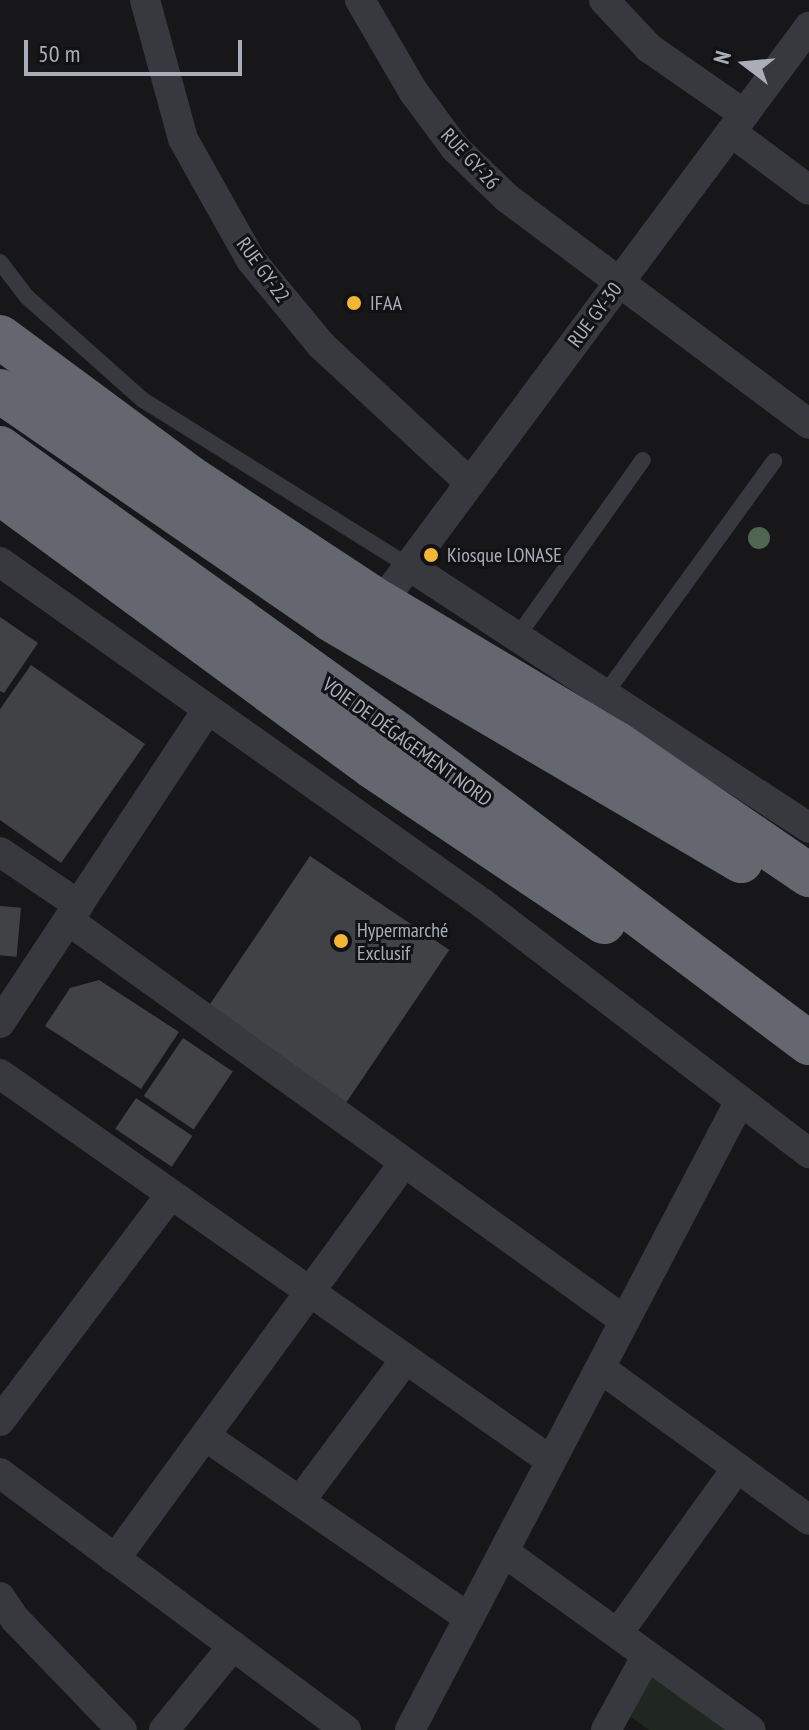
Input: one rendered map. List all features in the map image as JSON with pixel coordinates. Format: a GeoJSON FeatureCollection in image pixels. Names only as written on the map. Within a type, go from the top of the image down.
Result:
{"type":"FeatureCollection","features":[{"type":"Feature","properties":{"kind":"highway"},"geometry":{"type":"LineString","coordinates":[[0,337],[189,477],[381,603],[616,743],[809,875]]}},
{"type":"Feature","properties":{"kind":"highway"},"geometry":{"type":"LineString","coordinates":[[0,391],[330,619],[809,905]]}},
{"type":"Feature","properties":{"kind":"highway","name":"VOIE DE DÉGAGEMENT NORD"},"geometry":{"type":"LineString","coordinates":[[0,448],[308,670],[809,1043]]}},
{"type":"Feature","properties":{"kind":"highway"},"geometry":{"type":"LineString","coordinates":[[0,493],[373,767],[809,1061]]}},
{"type":"Feature","properties":{"kind":"street","name":"RUE GY-22"},"geometry":{"type":"LineString","coordinates":[[145,0],[183,139],[251,260],[321,345],[470,483]]}},
{"type":"Feature","properties":{"kind":"street","name":"RUE GY-26"},"geometry":{"type":"LineString","coordinates":[[360,0],[413,91],[455,148],[507,198],[809,424]]}},
{"type":"Feature","properties":{"kind":"street"},"geometry":{"type":"LineString","coordinates":[[604,0],[649,48],[738,123],[809,190]]}},
{"type":"Feature","properties":{"kind":"street","name":"RUE GY-30"},"geometry":{"type":"LineString","coordinates":[[381,603],[809,27]]}},
{"type":"Feature","properties":{"kind":"street"},"geometry":{"type":"LineString","coordinates":[[0,562],[482,903],[809,1153]]}},
{"type":"Feature","properties":{"kind":"street"},"geometry":{"type":"LineString","coordinates":[[409,566],[809,828]]}},
{"type":"Feature","properties":{"kind":"street"},"geometry":{"type":"LineString","coordinates":[[0,1023],[207,710]]}},
{"type":"Feature","properties":{"kind":"street"},"geometry":{"type":"LineString","coordinates":[[0,852],[73,913],[404,1162],[625,1321]]}},
{"type":"Feature","properties":{"kind":"street"},"geometry":{"type":"LineString","coordinates":[[0,1074],[551,1461]]}},
{"type":"Feature","properties":{"kind":"street"},"geometry":{"type":"LineString","coordinates":[[410,1730],[740,1101]]}},
{"type":"Feature","properties":{"kind":"street"},"geometry":{"type":"LineString","coordinates":[[115,1559],[208,1438],[308,1293],[404,1162]]}},
{"type":"Feature","properties":{"kind":"street"},"geometry":{"type":"LineString","coordinates":[[0,1421],[171,1194]]}},
{"type":"Feature","properties":{"kind":"street"},"geometry":{"type":"LineString","coordinates":[[300,1501],[405,1360]]}},
{"type":"Feature","properties":{"kind":"street"},"geometry":{"type":"LineString","coordinates":[[600,1368],[809,1520]]}},
{"type":"Feature","properties":{"kind":"street"},"geometry":{"type":"LineString","coordinates":[[208,1438],[469,1618]]}},
{"type":"Feature","properties":{"kind":"street"},"geometry":{"type":"LineString","coordinates":[[618,1633],[737,1468]]}},
{"type":"Feature","properties":{"kind":"street"},"geometry":{"type":"LineString","coordinates":[[0,1473],[346,1730]]}},
{"type":"Feature","properties":{"kind":"street"},"geometry":{"type":"LineString","coordinates":[[504,1552],[748,1729]]}},
{"type":"Feature","properties":{"kind":"street"},"geometry":{"type":"LineString","coordinates":[[0,1597],[15,1619],[122,1730]]}},
{"type":"Feature","properties":{"kind":"street"},"geometry":{"type":"LineString","coordinates":[[164,1730],[233,1646]]}},
{"type":"Feature","properties":{"kind":"street"},"geometry":{"type":"LineString","coordinates":[[606,1730],[647,1655]]}},
{"type":"Feature","properties":{"kind":"lane"},"geometry":{"type":"LineString","coordinates":[[0,262],[27,297],[143,400],[409,566]]}},
{"type":"Feature","properties":{"kind":"lane"},"geometry":{"type":"LineString","coordinates":[[517,637],[643,460]]}},
{"type":"Feature","properties":{"kind":"lane"},"geometry":{"type":"LineString","coordinates":[[605,694],[774,461]]}},
{"type":"Feature","properties":{"kind":"shaded area"},"geometry":{"type":"Polygon","coordinates":[[[653,1674],[726,1730],[649,1730],[628,1715],[653,1674]]]}},
{"type":"Feature","properties":{"kind":"building"},"geometry":{"type":"Polygon","coordinates":[[[0,617],[38,643],[4,693],[0,691],[0,617]]]}},
{"type":"Feature","properties":{"kind":"building"},"geometry":{"type":"Polygon","coordinates":[[[31,665],[145,744],[61,863],[0,820],[0,709],[31,665]]]}},
{"type":"Feature","properties":{"kind":"building"},"geometry":{"type":"Polygon","coordinates":[[[310,856],[449,950],[346,1103],[207,1009],[310,856]]]}},
{"type":"Feature","properties":{"kind":"building"},"geometry":{"type":"Polygon","coordinates":[[[0,906],[21,908],[17,957],[0,955],[0,906]]]}},
{"type":"Feature","properties":{"kind":"building"},"geometry":{"type":"Polygon","coordinates":[[[99,980],[179,1032],[141,1089],[45,1026],[70,988],[99,980]]]}},
{"type":"Feature","properties":{"kind":"building"},"geometry":{"type":"Polygon","coordinates":[[[183,1038],[233,1072],[194,1130],[144,1096],[183,1038]]]}},
{"type":"Feature","properties":{"kind":"building"},"geometry":{"type":"Polygon","coordinates":[[[136,1098],[192,1136],[172,1167],[115,1129],[136,1098]]]}},
{"type":"Feature","properties":{"kind":"place","name":"IFAA"},"geometry":{"type":"Point","coordinates":[354,303]}},
{"type":"Feature","properties":{"kind":"place","name":"Kiosque LONASE"},"geometry":{"type":"Point","coordinates":[431,555]}},
{"type":"Feature","properties":{"kind":"place","name":"Hypermarché Exclusif"},"geometry":{"type":"Point","coordinates":[341,941]}}]}
